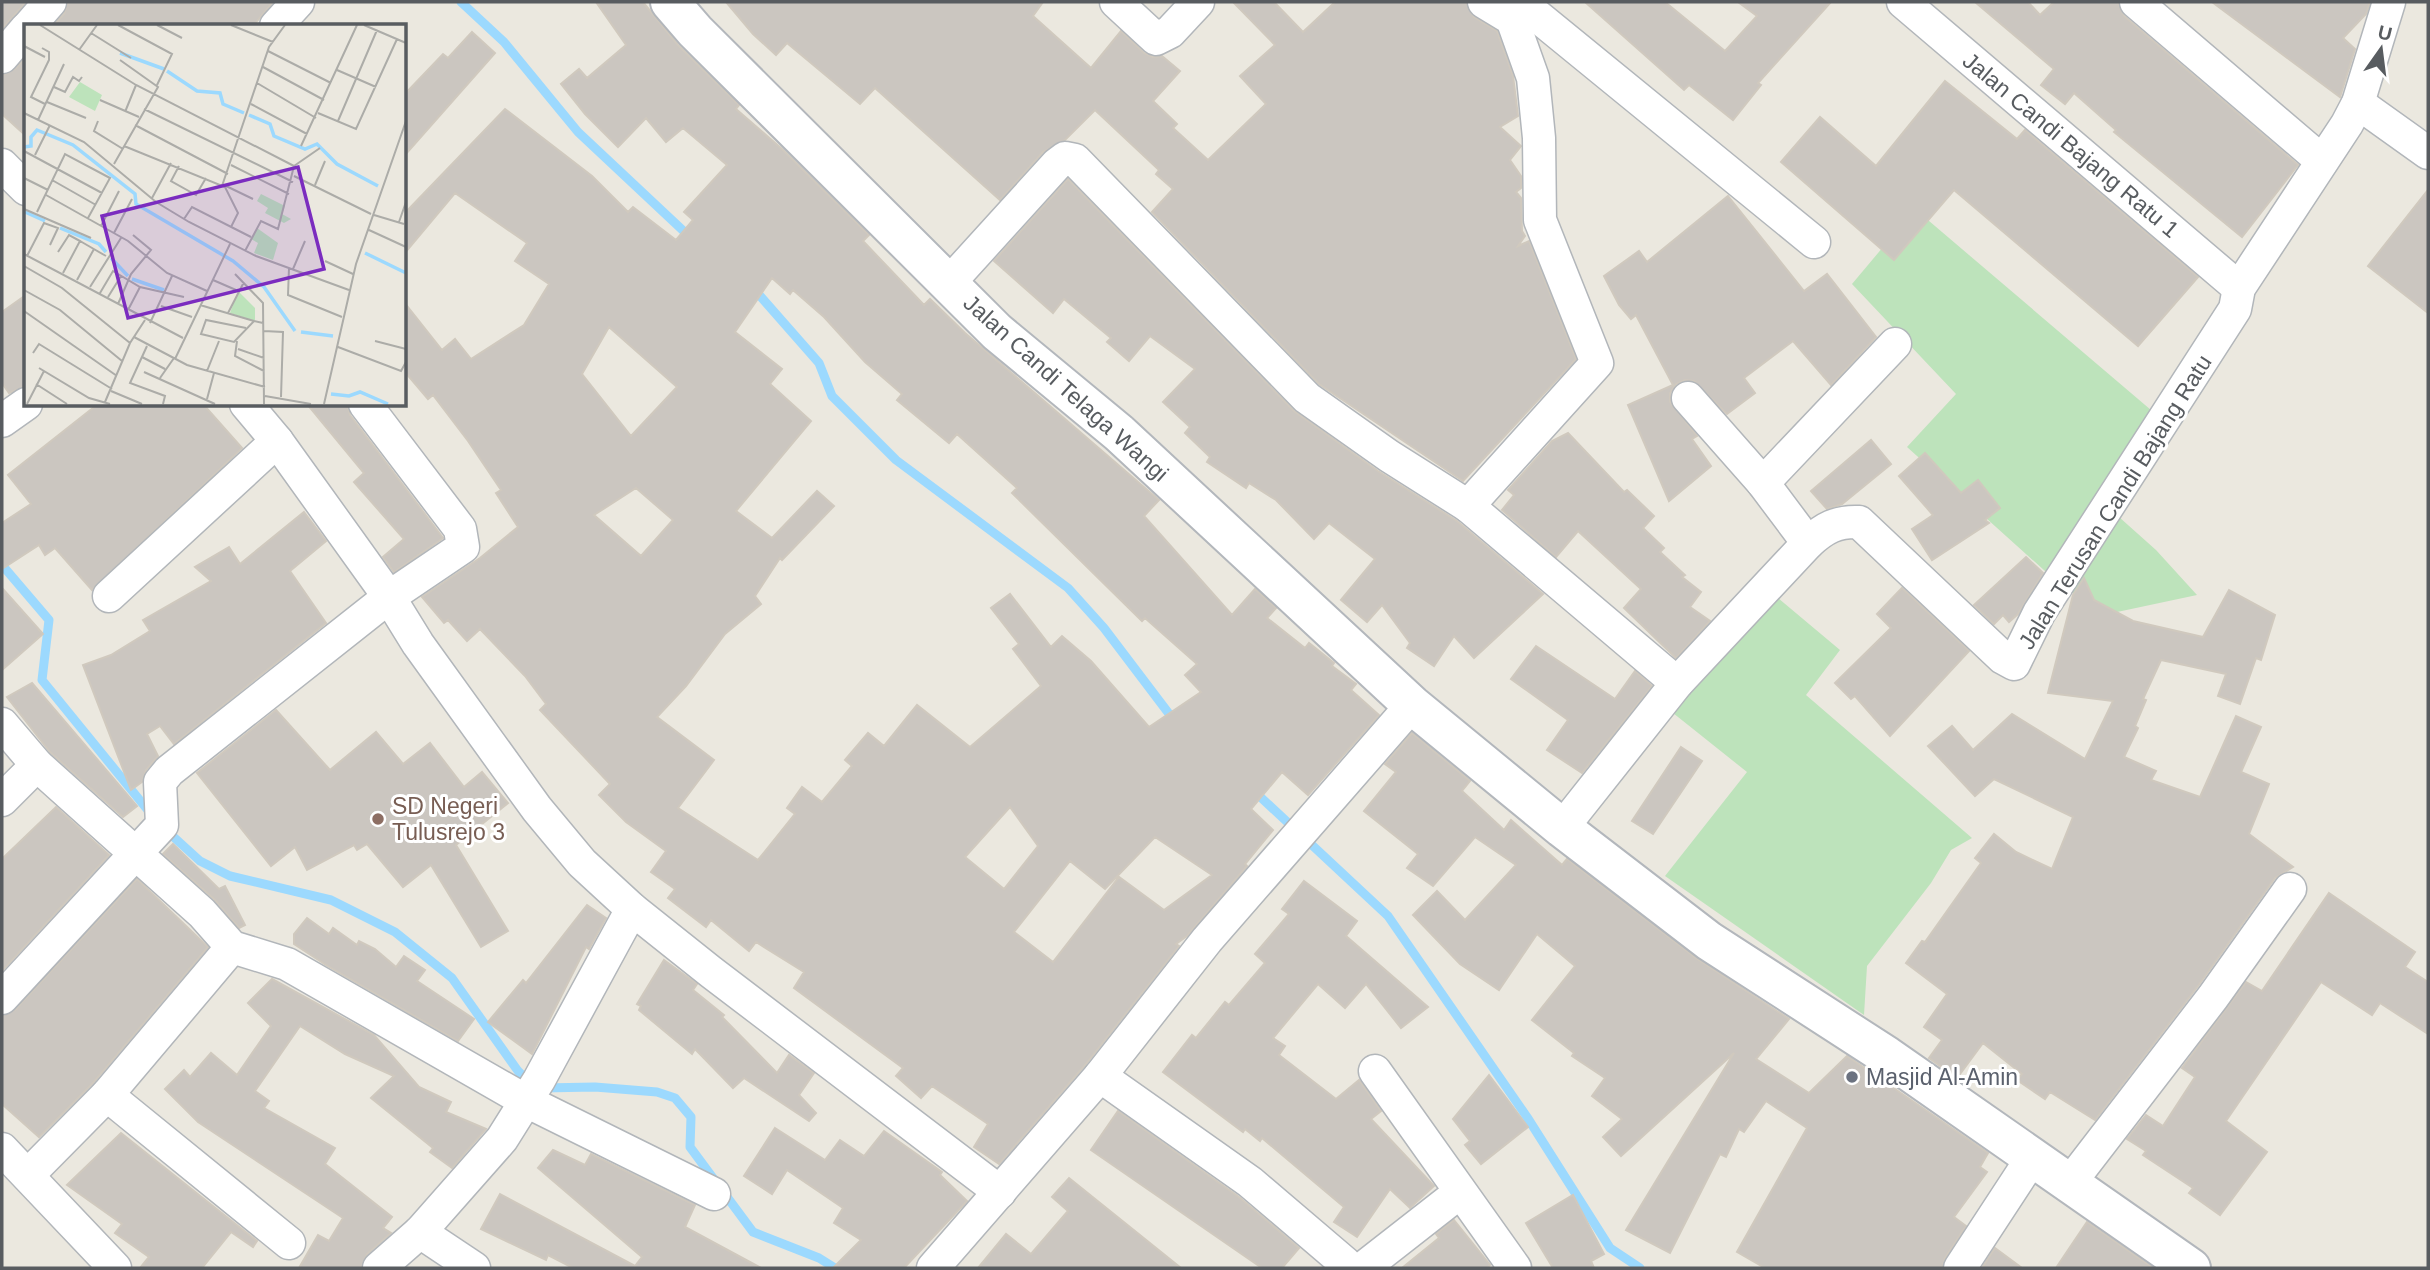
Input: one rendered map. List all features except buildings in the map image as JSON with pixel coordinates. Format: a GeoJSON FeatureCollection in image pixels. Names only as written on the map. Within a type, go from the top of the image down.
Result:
{"type":"FeatureCollection","features":[{"type":"Feature","properties":{"kind":"street"},"geometry":{"type":"LineString","coordinates":[[31,24],[50,2]]}},
{"type":"Feature","properties":{"kind":"street"},"geometry":{"type":"LineString","coordinates":[[278,24],[298,2]]}},
{"type":"Feature","properties":{"kind":"street","name":"Jalan Candi Telaga Wangi"},"geometry":{"type":"LineString","coordinates":[[670,2],[695,32],[997,332],[1119,433],[1412,705],[1562,828],[1709,941],[1887,1056],[2191,1268]]}},
{"type":"Feature","properties":{"kind":"street"},"geometry":{"type":"LineString","coordinates":[[1116,2],[1156,38],[1170,32],[1198,2]]}},
{"type":"Feature","properties":{"kind":"street"},"geometry":{"type":"LineString","coordinates":[[1520,2],[1814,242]]}},
{"type":"Feature","properties":{"kind":"street","name":"Jalan Candi Bajang Ratu 1"},"geometry":{"type":"LineString","coordinates":[[1903,2],[2239,288]]}},
{"type":"Feature","properties":{"kind":"street"},"geometry":{"type":"LineString","coordinates":[[2136,2],[2322,161]]}},
{"type":"Feature","properties":{"kind":"street"},"geometry":{"type":"LineString","coordinates":[[2239,288],[2358,103],[2389,2]]}},
{"type":"Feature","properties":{"kind":"street"},"geometry":{"type":"LineString","coordinates":[[1468,506],[1597,363],[1540,220],[1539,138],[1533,78],[1512,19],[1488,3]]}},
{"type":"Feature","properties":{"kind":"street"},"geometry":{"type":"LineString","coordinates":[[2,57],[24,32]]}},
{"type":"Feature","properties":{"kind":"street"},"geometry":{"type":"LineString","coordinates":[[2358,103],[2428,153]]}},
{"type":"Feature","properties":{"kind":"street"},"geometry":{"type":"LineString","coordinates":[[949,283],[1057,164],[1065,158],[1075,160],[1307,398],[1389,456],[1468,506],[1677,682]]}},
{"type":"Feature","properties":{"kind":"street"},"geometry":{"type":"LineString","coordinates":[[2,165],[24,187]]}},
{"type":"Feature","properties":{"kind":"street","name":"Jalan Terusan Candi Bajang Ratu"},"geometry":{"type":"LineString","coordinates":[[1562,828],[1677,682],[1808,543],[1822,530],[1838,523],[1859,522],[2003,658],[2014,664],[2039,613],[2235,309],[2239,288]]}},
{"type":"Feature","properties":{"kind":"street"},"geometry":{"type":"LineString","coordinates":[[1763,483],[1895,344]]}},
{"type":"Feature","properties":{"kind":"street"},"geometry":{"type":"LineString","coordinates":[[1688,398],[1763,483],[1808,543]]}},
{"type":"Feature","properties":{"kind":"street"},"geometry":{"type":"LineString","coordinates":[[2,421],[24,405]]}},
{"type":"Feature","properties":{"kind":"street"},"geometry":{"type":"LineString","coordinates":[[248,406],[278,441],[390,597],[418,643],[537,809],[582,863],[632,909],[1000,1192]]}},
{"type":"Feature","properties":{"kind":"street"},"geometry":{"type":"LineString","coordinates":[[2,998],[162,825],[159,782],[169,771],[390,597],[463,548],[460,529],[367,406]]}},
{"type":"Feature","properties":{"kind":"street"},"geometry":{"type":"LineString","coordinates":[[109,596],[278,441]]}},
{"type":"Feature","properties":{"kind":"street"},"geometry":{"type":"LineString","coordinates":[[933,1268],[1100,1076],[1207,940],[1412,705]]}},
{"type":"Feature","properties":{"kind":"street"},"geometry":{"type":"LineString","coordinates":[[2,724],[37,765],[202,913],[232,947],[286,964],[533,1090],[713,1194]]}},
{"type":"Feature","properties":{"kind":"street"},"geometry":{"type":"LineString","coordinates":[[2,800],[37,765]]}},
{"type":"Feature","properties":{"kind":"street"},"geometry":{"type":"LineString","coordinates":[[2069,1185],[2213,998],[2290,889]]}},
{"type":"Feature","properties":{"kind":"street"},"geometry":{"type":"LineString","coordinates":[[379,1268],[420,1232],[502,1139],[533,1090],[632,909]]}},
{"type":"Feature","properties":{"kind":"street"},"geometry":{"type":"LineString","coordinates":[[28,1175],[107,1095],[232,947]]}},
{"type":"Feature","properties":{"kind":"street"},"geometry":{"type":"LineString","coordinates":[[1375,1071],[1515,1268]]}},
{"type":"Feature","properties":{"kind":"street"},"geometry":{"type":"LineString","coordinates":[[1100,1076],[1250,1182],[1352,1267],[1460,1193]]}},
{"type":"Feature","properties":{"kind":"street"},"geometry":{"type":"LineString","coordinates":[[107,1095],[289,1243]]}},
{"type":"Feature","properties":{"kind":"street"},"geometry":{"type":"LineString","coordinates":[[2,1149],[115,1268]]}},
{"type":"Feature","properties":{"kind":"street"},"geometry":{"type":"LineString","coordinates":[[1960,1268],[2032,1158]]}},
{"type":"Feature","properties":{"kind":"street"},"geometry":{"type":"LineString","coordinates":[[420,1232],[474,1268]]}},
{"type":"Feature","properties":{"kind":"green space"},"geometry":{"type":"Polygon","coordinates":[[[1915,209],[2158,416],[2100,500],[2156,550],[2197,595],[2103,615],[2055,580],[1907,447],[1956,394],[1852,284],[1915,209]]]}},
{"type":"Feature","properties":{"kind":"green space"},"geometry":{"type":"Polygon","coordinates":[[[1771,592],[1840,650],[1806,695],[1972,838],[1951,850],[1931,883],[1867,966],[1864,1015],[1665,876],[1747,772],[1668,709],[1771,592]]]}},
{"type":"Feature","properties":{"kind":"waterway"},"geometry":{"type":"LineString","coordinates":[[461,2],[504,42],[578,132],[691,238]]}},
{"type":"Feature","properties":{"kind":"waterway"},"geometry":{"type":"LineString","coordinates":[[754,289],[819,363],[832,396],[896,460],[1068,588],[1104,628],[1176,723]]}},
{"type":"Feature","properties":{"kind":"waterway"},"geometry":{"type":"LineString","coordinates":[[2,565],[49,620],[42,680],[151,814]]}},
{"type":"Feature","properties":{"kind":"waterway"},"geometry":{"type":"LineString","coordinates":[[1254,791],[1388,916],[1527,1117],[1610,1248],[1640,1268]]}},
{"type":"Feature","properties":{"kind":"waterway"},"geometry":{"type":"LineString","coordinates":[[167,831],[200,861],[230,876],[331,900],[395,932],[452,978],[518,1071],[529,1082]]}},
{"type":"Feature","properties":{"kind":"waterway"},"geometry":{"type":"LineString","coordinates":[[542,1088],[595,1087],[657,1092],[675,1098],[691,1117],[690,1147],[753,1232],[819,1258],[835,1268]]}},
{"type":"Feature","properties":{"kind":"place","name":"SD Negeri Tulusrejo 3"},"geometry":{"type":"Point","coordinates":[378,819]}},
{"type":"Feature","properties":{"kind":"place","name":"Masjid Al-Amin"},"geometry":{"type":"Point","coordinates":[1852,1077]}}]}
